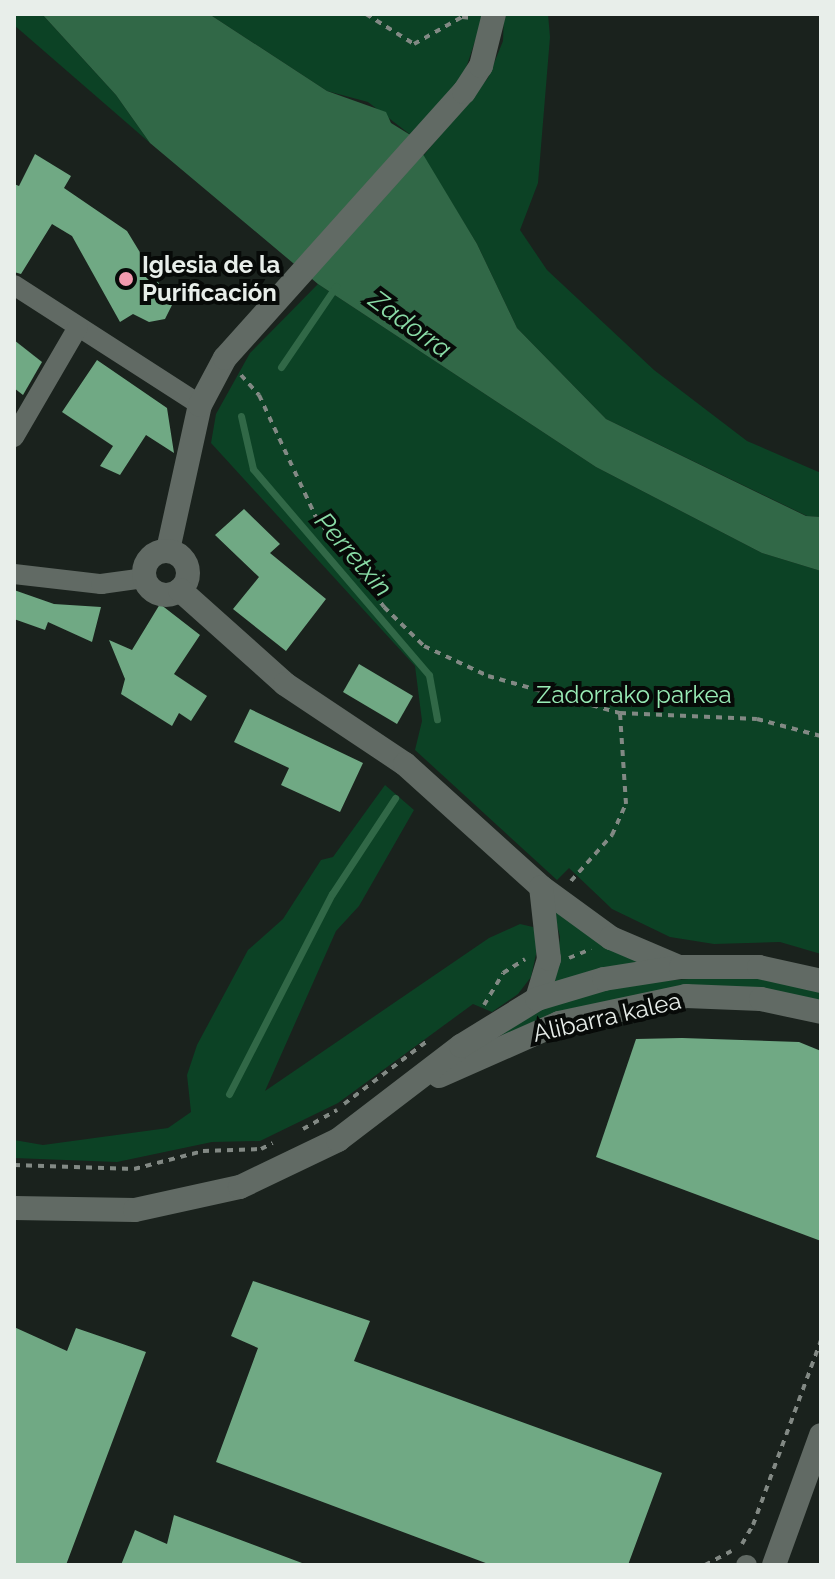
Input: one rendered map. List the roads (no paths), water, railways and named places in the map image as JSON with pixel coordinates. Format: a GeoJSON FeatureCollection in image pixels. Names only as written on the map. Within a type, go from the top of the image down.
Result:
{"type":"FeatureCollection","features":[{"type":"Feature","properties":{"kind":"street"},"geometry":{"type":"LineString","coordinates":[[168,550],[200,405],[225,358],[430,132],[481,66],[494,18]]}},
{"type":"Feature","properties":{"kind":"street"},"geometry":{"type":"LineString","coordinates":[[14,285],[200,405]]}},
{"type":"Feature","properties":{"kind":"street"},"geometry":{"type":"LineString","coordinates":[[14,437],[78,327]]}},
{"type":"Feature","properties":{"kind":"street"},"geometry":{"type":"LineString","coordinates":[[168,550],[149,558],[144,578],[152,590],[166,595],[180,590]]}},
{"type":"Feature","properties":{"kind":"street"},"geometry":{"type":"LineString","coordinates":[[168,550],[187,566],[180,590]]}},
{"type":"Feature","properties":{"kind":"street"},"geometry":{"type":"LineString","coordinates":[[14,574],[101,584],[144,578]]}},
{"type":"Feature","properties":{"kind":"street"},"geometry":{"type":"LineString","coordinates":[[180,590],[285,684],[405,764],[549,893],[611,938],[681,967]]}},
{"type":"Feature","properties":{"kind":"street"},"geometry":{"type":"LineString","coordinates":[[537,999],[549,959],[549,893]]}},
{"type":"Feature","properties":{"kind":"street","name":"Alibarra kalea"},"geometry":{"type":"LineString","coordinates":[[14,1208],[135,1210],[240,1187],[338,1140],[405,1093],[461,1046],[537,999],[604,979],[681,967],[759,967],[821,981]]}},
{"type":"Feature","properties":{"kind":"street","name":"Alibarra kalea"},"geometry":{"type":"LineString","coordinates":[[405,1093],[559,1023],[686,996],[761,999],[821,1012]]}},
{"type":"Feature","properties":{"kind":"street"},"geometry":{"type":"LineString","coordinates":[[774,1565],[821,1435]]}},
{"type":"Feature","properties":{"kind":"water","name":"Zadorra"},"geometry":{"type":"Polygon","coordinates":[[[42,14],[209,14],[327,91],[386,112],[391,123],[412,136],[477,244],[517,328],[606,419],[806,516],[821,517],[821,571],[762,553],[596,467],[318,284],[150,143],[116,95],[42,14]]]}},
{"type":"Feature","properties":{"kind":"waterway","name":"Perretxin"},"geometry":{"type":"LineString","coordinates":[[281,367],[336,286]]}},
{"type":"Feature","properties":{"kind":"waterway","name":"Perretxin"},"geometry":{"type":"LineString","coordinates":[[241,416],[253,469],[429,675],[437,719]]}},
{"type":"Feature","properties":{"kind":"waterway","name":"Perretxin"},"geometry":{"type":"LineString","coordinates":[[229,1094],[332,894],[395,798]]}},
{"type":"Feature","properties":{"kind":"place","name":"Iglesia de la Purificación"},"geometry":{"type":"Point","coordinates":[126,279]}},
{"type":"Feature","properties":{"kind":"park label","name":"Zadorrako parkea"},"geometry":{"type":"Point","coordinates":[634,695]}}]}
